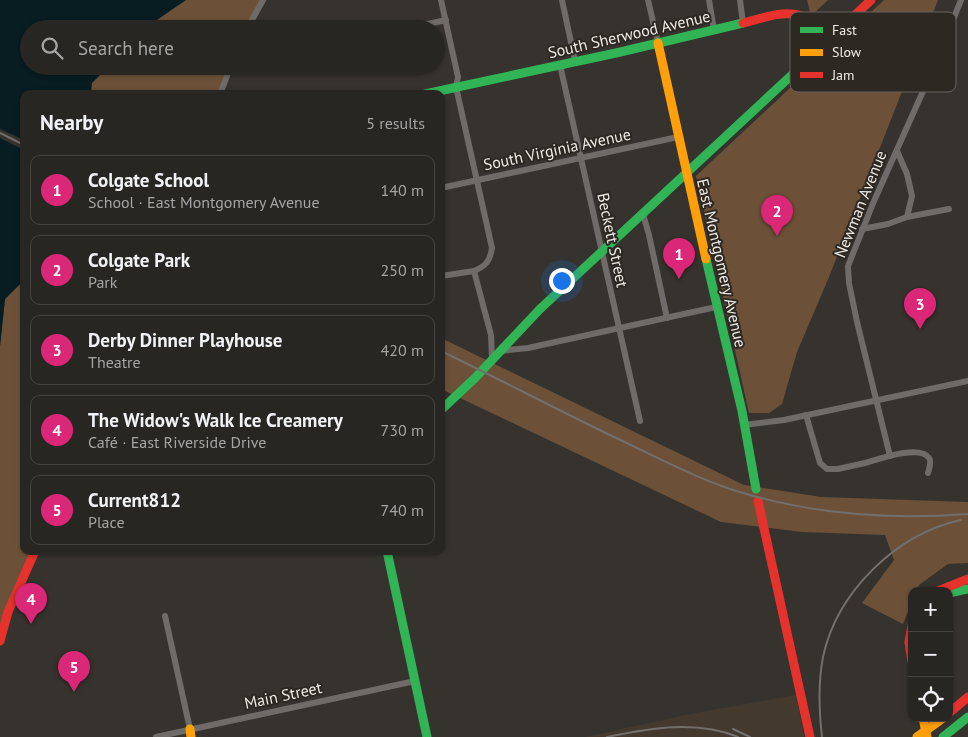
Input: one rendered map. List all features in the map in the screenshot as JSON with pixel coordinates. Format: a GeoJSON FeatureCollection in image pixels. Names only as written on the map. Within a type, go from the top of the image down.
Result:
{"type":"FeatureCollection","features":[{"type":"Feature","properties":{"kind":"main road"},"geometry":{"type":"LineString","coordinates":[[858,12],[871,0]]}},
{"type":"Feature","properties":{"kind":"main road","name":"South Sherwood Avenue"},"geometry":{"type":"LineString","coordinates":[[443,90],[658,43],[743,22],[781,14],[790,14]]}},
{"type":"Feature","properties":{"kind":"main road","name":"East Montgomery Avenue"},"geometry":{"type":"LineString","coordinates":[[658,43],[744,425],[756,489]]}},
{"type":"Feature","properties":{"kind":"main road"},"geometry":{"type":"LineString","coordinates":[[445,406],[476,378],[499,351],[540,310],[790,76]]}},
{"type":"Feature","properties":{"kind":"main road"},"geometry":{"type":"LineString","coordinates":[[682,153],[690,159],[706,155]]}},
{"type":"Feature","properties":{"kind":"main road"},"geometry":{"type":"LineString","coordinates":[[758,500],[810,737]]}},
{"type":"Feature","properties":{"kind":"main road"},"geometry":{"type":"LineString","coordinates":[[0,642],[2,629],[11,604],[33,555]]}},
{"type":"Feature","properties":{"kind":"main road"},"geometry":{"type":"LineString","coordinates":[[388,555],[427,737]]}},
{"type":"Feature","properties":{"kind":"main road"},"geometry":{"type":"LineString","coordinates":[[948,587],[968,579]]}},
{"type":"Feature","properties":{"kind":"main road"},"geometry":{"type":"LineString","coordinates":[[953,592],[968,589]]}},
{"type":"Feature","properties":{"kind":"main road"},"geometry":{"type":"LineString","coordinates":[[953,710],[968,697]]}},
{"type":"Feature","properties":{"kind":"main road"},"geometry":{"type":"LineString","coordinates":[[947,734],[968,717]]}},
{"type":"Feature","properties":{"kind":"main road"},"geometry":{"type":"LineString","coordinates":[[924,722],[927,737]]}},
{"type":"Feature","properties":{"kind":"main road"},"geometry":{"type":"LineString","coordinates":[[932,722],[935,737]]}},
{"type":"Feature","properties":{"kind":"main road"},"geometry":{"type":"LineString","coordinates":[[917,737],[938,722]]}},
{"type":"Feature","properties":{"kind":"street"},"geometry":{"type":"LineString","coordinates":[[252,20],[263,0]]}},
{"type":"Feature","properties":{"kind":"street"},"geometry":{"type":"LineString","coordinates":[[441,0],[458,77],[456,87],[492,248],[491,257],[485,266],[474,271],[445,275]]}},
{"type":"Feature","properties":{"kind":"street"},"geometry":{"type":"LineString","coordinates":[[562,0],[575,61]]}},
{"type":"Feature","properties":{"kind":"street"},"geometry":{"type":"LineString","coordinates":[[648,0],[658,43]]}},
{"type":"Feature","properties":{"kind":"street"},"geometry":{"type":"LineString","coordinates":[[709,0],[714,30]]}},
{"type":"Feature","properties":{"kind":"street"},"geometry":{"type":"LineString","coordinates":[[740,0],[743,22]]}},
{"type":"Feature","properties":{"kind":"street","name":"Newman Avenue"},"geometry":{"type":"LineString","coordinates":[[956,12],[961,0]]}},
{"type":"Feature","properties":{"kind":"street","name":"Beckett Street"},"geometry":{"type":"LineString","coordinates":[[560,65],[640,420]]}},
{"type":"Feature","properties":{"kind":"street"},"geometry":{"type":"LineString","coordinates":[[222,90],[227,75]]}},
{"type":"Feature","properties":{"kind":"street","name":"Newman Avenue"},"geometry":{"type":"LineString","coordinates":[[890,456],[848,275],[852,256],[862,229],[923,92]]}},
{"type":"Feature","properties":{"kind":"street","name":"South Virginia Avenue"},"geometry":{"type":"LineString","coordinates":[[445,187],[678,137]]}},
{"type":"Feature","properties":{"kind":"street"},"geometry":{"type":"LineString","coordinates":[[897,151],[907,174],[912,196],[907,217]]}},
{"type":"Feature","properties":{"kind":"street"},"geometry":{"type":"LineString","coordinates":[[862,229],[888,224],[907,217],[949,209]]}},
{"type":"Feature","properties":{"kind":"street"},"geometry":{"type":"LineString","coordinates":[[643,214],[667,318]]}},
{"type":"Feature","properties":{"kind":"street"},"geometry":{"type":"LineString","coordinates":[[474,271],[491,335],[492,359]]}},
{"type":"Feature","properties":{"kind":"street"},"geometry":{"type":"LineString","coordinates":[[499,351],[528,348],[716,307]]}},
{"type":"Feature","properties":{"kind":"street"},"geometry":{"type":"LineString","coordinates":[[744,425],[806,415],[968,380]]}},
{"type":"Feature","properties":{"kind":"street"},"geometry":{"type":"LineString","coordinates":[[806,415],[820,463],[827,469],[838,469],[890,456],[917,452],[927,456],[931,462],[928,473]]}},
{"type":"Feature","properties":{"kind":"street"},"geometry":{"type":"LineString","coordinates":[[165,616],[191,733]]}},
{"type":"Feature","properties":{"kind":"street","name":"Main Street"},"geometry":{"type":"LineString","coordinates":[[156,737],[191,733],[415,682]]}},
{"type":"Feature","properties":{"kind":"shaded area"},"geometry":{"type":"Polygon","coordinates":[[[26,0],[262,0],[252,20],[26,20],[26,0]]]}},
{"type":"Feature","properties":{"kind":"shaded area"},"geometry":{"type":"Polygon","coordinates":[[[807,0],[828,0],[815,12],[810,12],[807,0]]]}},
{"type":"Feature","properties":{"kind":"shaded area"},"geometry":{"type":"Polygon","coordinates":[[[884,0],[938,0],[933,12],[871,12],[884,0]]]}},
{"type":"Feature","properties":{"kind":"shaded area"},"geometry":{"type":"Polygon","coordinates":[[[24,75],[227,75],[222,90],[24,90],[24,75]]]}},
{"type":"Feature","properties":{"kind":"shaded area"},"geometry":{"type":"Polygon","coordinates":[[[790,88],[790,92],[902,92],[829,277],[797,352],[782,404],[769,413],[749,413],[696,176],[790,88]]]}},
{"type":"Feature","properties":{"kind":"shaded area"},"geometry":{"type":"Polygon","coordinates":[[[20,284],[20,555],[29,555],[0,625],[0,346],[5,299],[20,284]]]}},
{"type":"Feature","properties":{"kind":"shaded area"},"geometry":{"type":"Polygon","coordinates":[[[445,340],[744,485],[821,497],[968,502],[968,563],[948,564],[918,587],[908,587],[908,612],[903,624],[862,603],[894,560],[885,535],[802,532],[721,522],[445,391],[445,340]]]}},
{"type":"Feature","properties":{"kind":"shaded area"},"geometry":{"type":"Polygon","coordinates":[[[796,695],[804,737],[585,737],[700,712],[796,695]]]}},
{"type":"Feature","properties":{"kind":"water"},"geometry":{"type":"Polygon","coordinates":[[[0,0],[186,0],[157,20],[20,20],[20,75],[100,75],[92,83],[91,90],[20,90],[20,284],[5,299],[0,346],[0,0]]]}},
{"type":"Feature","properties":{"kind":"pier"},"geometry":{"type":"Polygon","coordinates":[[[0,129],[20,138],[20,148],[0,138],[0,129]]]}},
{"type":"Feature","properties":{"kind":"railway"},"geometry":{"type":"LineString","coordinates":[[0,133],[20,143]]}},
{"type":"Feature","properties":{"kind":"railway"},"geometry":{"type":"LineString","coordinates":[[445,353],[664,461],[732,490],[777,502],[858,514],[885,516],[968,514]]}},
{"type":"Feature","properties":{"kind":"railway"},"geometry":{"type":"LineString","coordinates":[[822,737],[819,697],[821,667],[830,633],[841,610],[873,569],[892,552],[914,538],[937,527],[961,520]]}},
{"type":"Feature","properties":{"kind":"railway"},"geometry":{"type":"LineString","coordinates":[[607,737],[673,727],[706,729],[738,737]]}},
{"type":"Feature","properties":{"kind":"railway"},"geometry":{"type":"LineString","coordinates":[[733,729],[750,737]]}},
{"type":"Feature","properties":{"kind":"traffic: fast"},"geometry":{"type":"LineString","coordinates":[[444,90],[616,53],[743,23]]}},
{"type":"Feature","properties":{"kind":"traffic: fast"},"geometry":{"type":"LineString","coordinates":[[445,406],[475,378],[540,309],[790,77]]}},
{"type":"Feature","properties":{"kind":"traffic: fast"},"geometry":{"type":"LineString","coordinates":[[706,259],[742,411],[756,489]]}},
{"type":"Feature","properties":{"kind":"traffic: fast"},"geometry":{"type":"LineString","coordinates":[[388,555],[427,737]]}},
{"type":"Feature","properties":{"kind":"traffic: fast"},"geometry":{"type":"LineString","coordinates":[[953,592],[968,589]]}},
{"type":"Feature","properties":{"kind":"traffic: fast"},"geometry":{"type":"LineString","coordinates":[[943,737],[968,717]]}},
{"type":"Feature","properties":{"kind":"traffic: slow"},"geometry":{"type":"LineString","coordinates":[[658,43],[706,259]]}},
{"type":"Feature","properties":{"kind":"traffic: slow"},"geometry":{"type":"LineString","coordinates":[[924,722],[927,737]]}},
{"type":"Feature","properties":{"kind":"traffic: slow"},"geometry":{"type":"LineString","coordinates":[[917,737],[938,722]]}},
{"type":"Feature","properties":{"kind":"traffic: slow"},"geometry":{"type":"LineString","coordinates":[[190,729],[191,737]]}},
{"type":"Feature","properties":{"kind":"traffic: jam"},"geometry":{"type":"LineString","coordinates":[[858,12],[871,0]]}},
{"type":"Feature","properties":{"kind":"traffic: jam"},"geometry":{"type":"LineString","coordinates":[[743,23],[769,16],[790,14]]}},
{"type":"Feature","properties":{"kind":"traffic: jam"},"geometry":{"type":"LineString","coordinates":[[758,501],[810,737]]}},
{"type":"Feature","properties":{"kind":"traffic: jam"},"geometry":{"type":"LineString","coordinates":[[0,641],[8,612],[33,555]]}},
{"type":"Feature","properties":{"kind":"traffic: jam"},"geometry":{"type":"LineString","coordinates":[[948,587],[968,579]]}},
{"type":"Feature","properties":{"kind":"traffic: jam"},"geometry":{"type":"LineString","coordinates":[[953,710],[968,697]]}},
{"type":"Feature","properties":{"kind":"place","name":"Colgate Park"},"geometry":{"type":"Point","coordinates":[777,236]}},
{"type":"Feature","properties":{"kind":"place","name":"Colgate School"},"geometry":{"type":"Point","coordinates":[679,279]}},
{"type":"Feature","properties":{"kind":"place","name":"Derby Dinner Playhouse"},"geometry":{"type":"Point","coordinates":[920,329]}},
{"type":"Feature","properties":{"kind":"place","name":"The Widow's Walk Ice Creamery"},"geometry":{"type":"Point","coordinates":[31,624]}},
{"type":"Feature","properties":{"kind":"place","name":"Current812"},"geometry":{"type":"Point","coordinates":[74,692]}}]}
